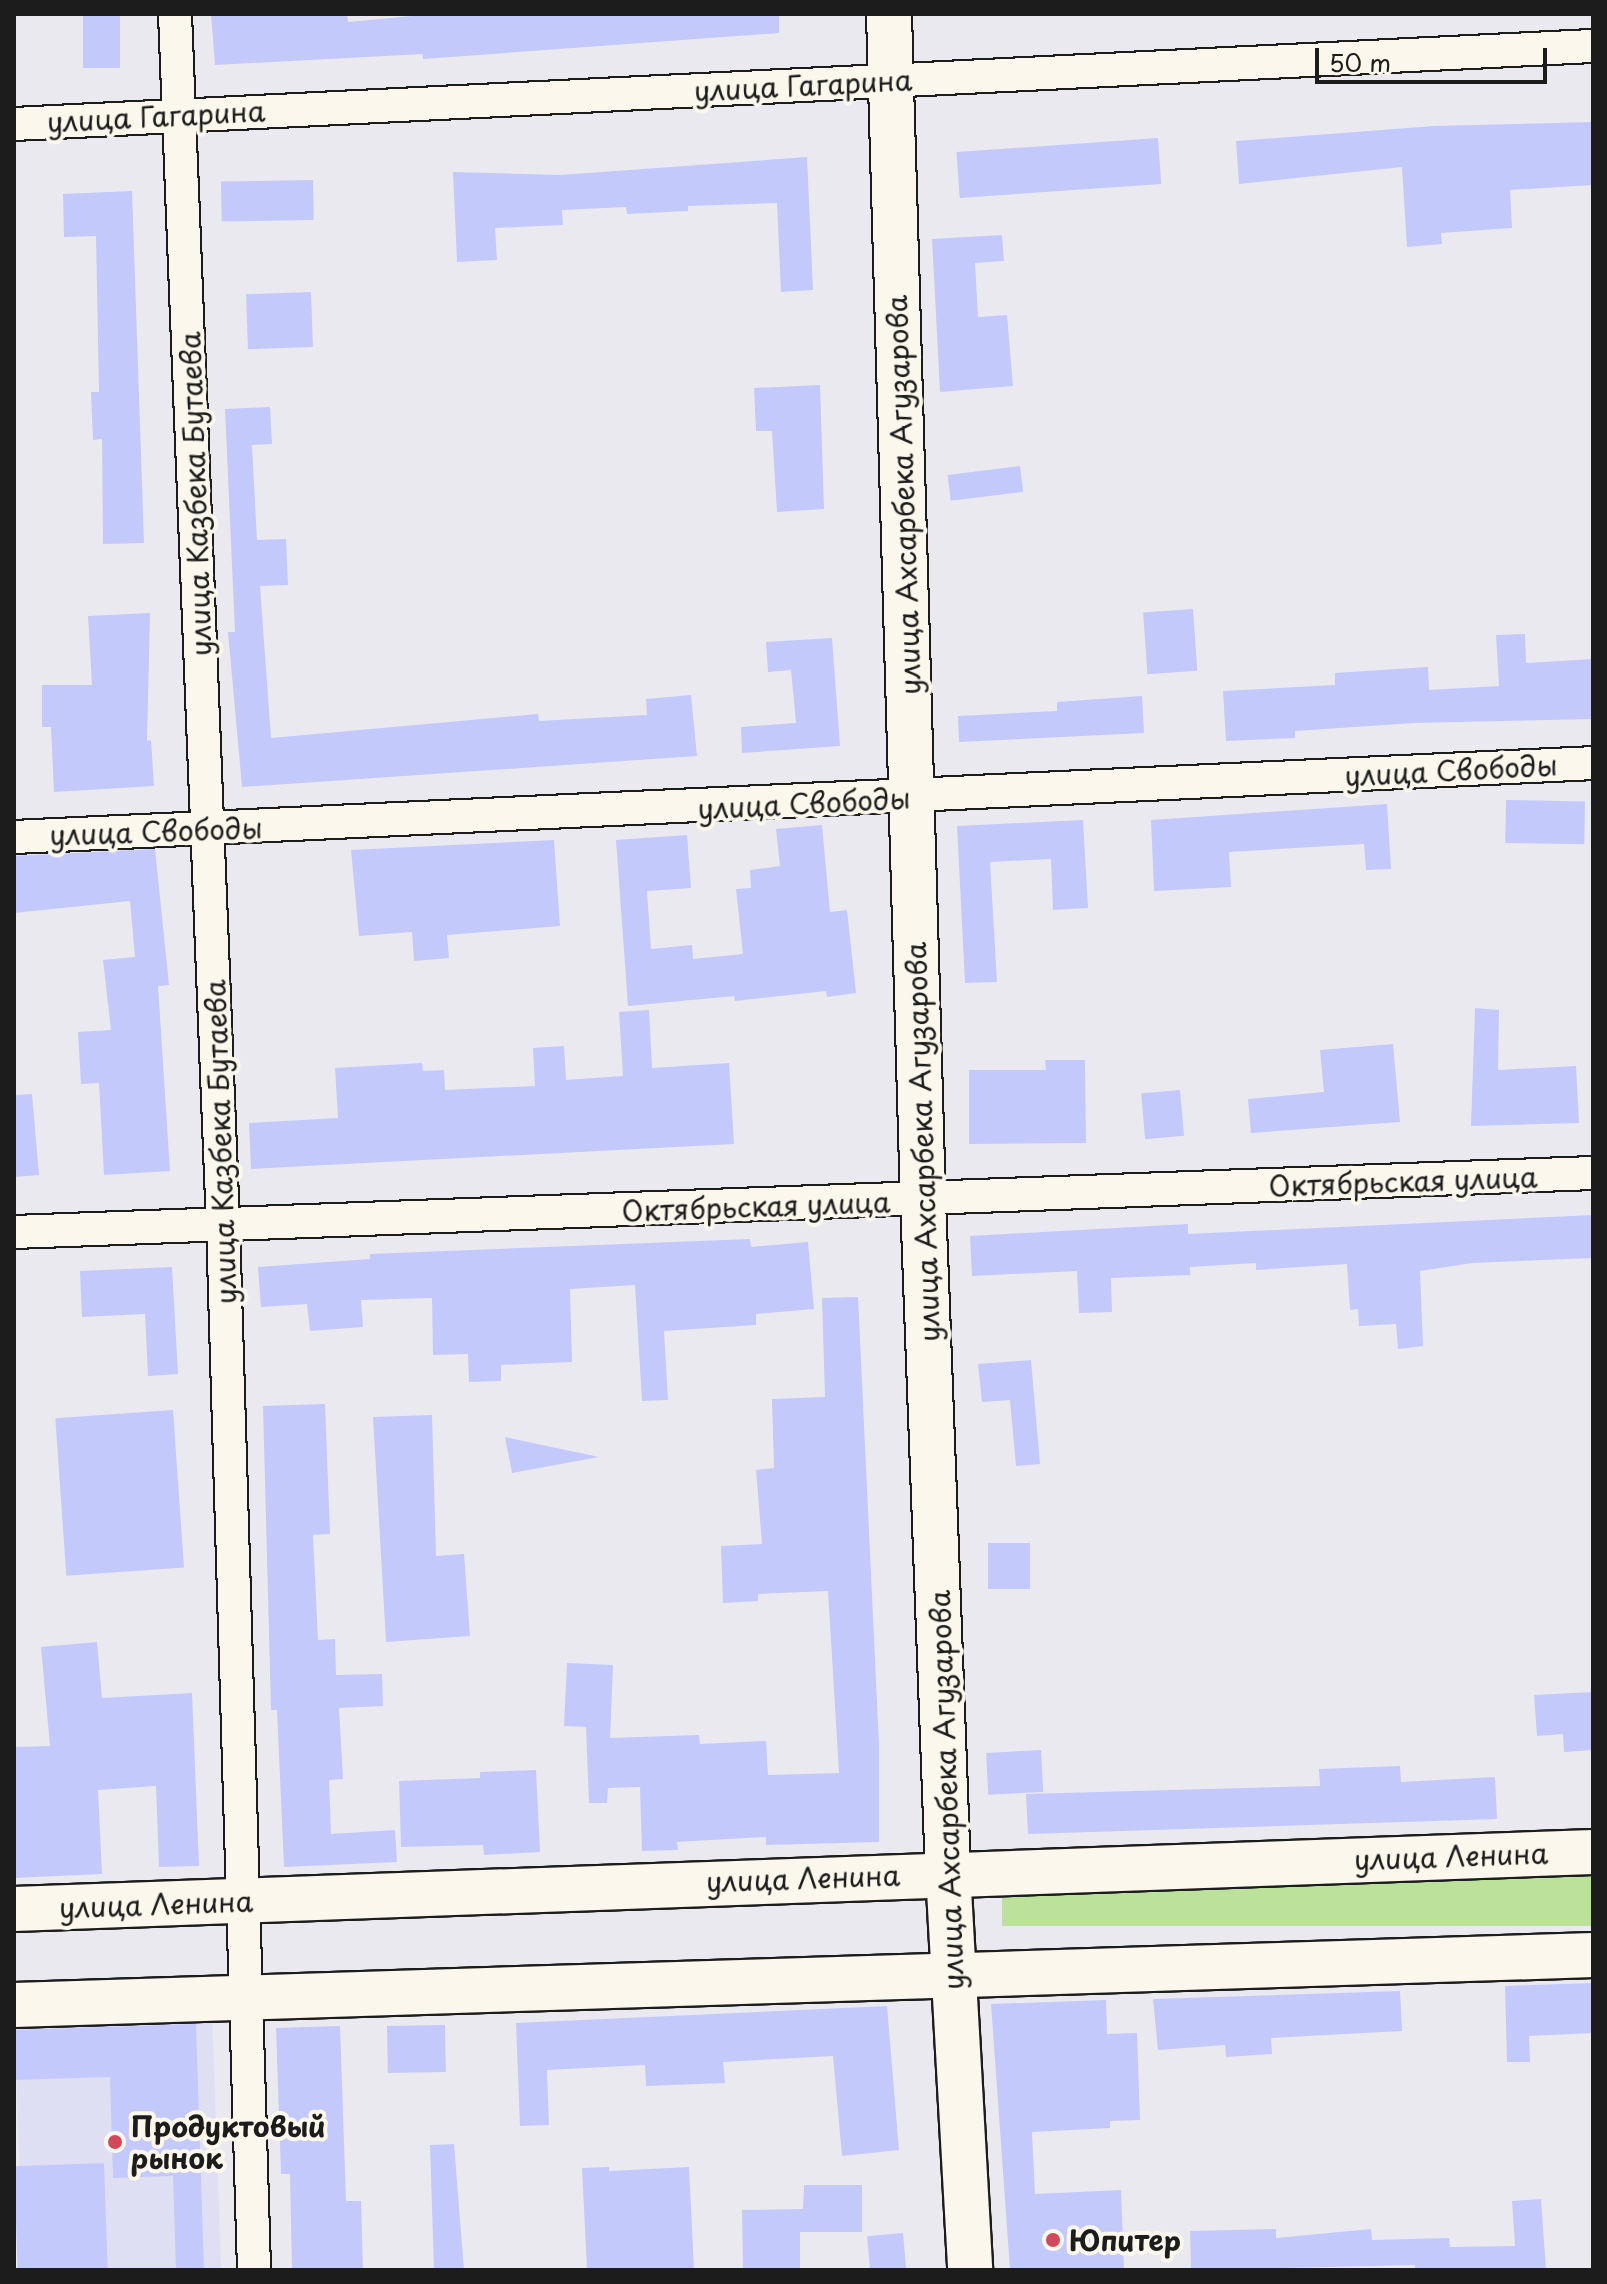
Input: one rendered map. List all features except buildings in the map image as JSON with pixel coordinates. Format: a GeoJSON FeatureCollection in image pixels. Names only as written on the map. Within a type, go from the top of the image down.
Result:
{"type":"FeatureCollection","features":[{"type":"Feature","properties":{"kind":"street","name":"улица Казбека Бутаева"},"geometry":{"type":"LineString","coordinates":[[175,14],[210,830],[254,2270]]}},
{"type":"Feature","properties":{"kind":"street","name":"улица Ахсарбека Агузарова"},"geometry":{"type":"LineString","coordinates":[[889,14],[923,1200],[948,1872],[970,2270]]}},
{"type":"Feature","properties":{"kind":"street","name":"улица Гагарина"},"geometry":{"type":"LineString","coordinates":[[14,124],[1593,46]]}},
{"type":"Feature","properties":{"kind":"street","name":"улица Свободы"},"geometry":{"type":"LineString","coordinates":[[14,837],[911,798],[1593,763]]}},
{"type":"Feature","properties":{"kind":"street","name":"Октябрьская улица"},"geometry":{"type":"LineString","coordinates":[[14,1232],[1593,1173]]}},
{"type":"Feature","properties":{"kind":"street","name":"улица Ленина"},"geometry":{"type":"LineString","coordinates":[[14,1909],[948,1872],[1593,1852]]}},
{"type":"Feature","properties":{"kind":"street"},"geometry":{"type":"LineString","coordinates":[[14,2005],[246,2000],[953,1972],[1593,1955]]}},
{"type":"Feature","properties":{"kind":"shaded area","name":"Продуктовый рынок"},"geometry":{"type":"Polygon","coordinates":[[[212,2009],[221,2270],[23,2270],[14,2016],[212,2009]]]}},
{"type":"Feature","properties":{"kind":"green space"},"geometry":{"type":"Polygon","coordinates":[[[1002,1872],[1593,1872],[1593,1926],[1002,1926],[1002,1872]]]}},
{"type":"Feature","properties":{"kind":"place","name":"Продуктовый рынок"},"geometry":{"type":"Point","coordinates":[115,2142]}},
{"type":"Feature","properties":{"kind":"place","name":"Юпитер"},"geometry":{"type":"Point","coordinates":[1053,2240]}}]}
